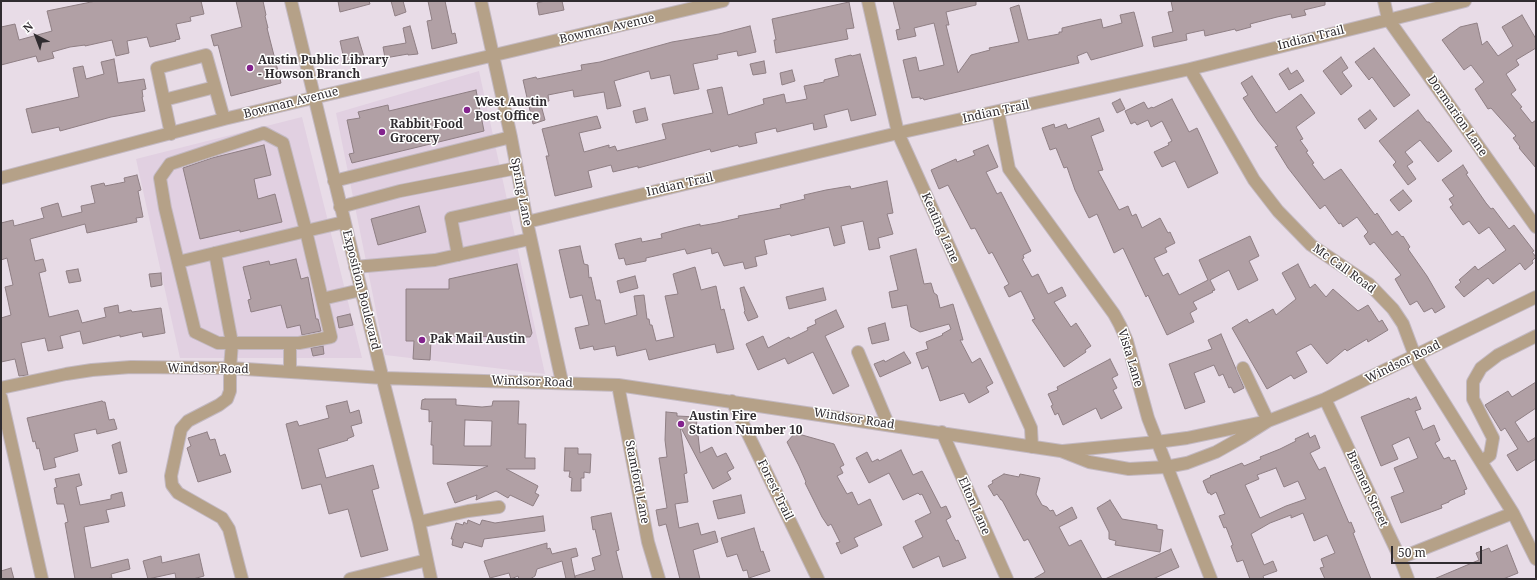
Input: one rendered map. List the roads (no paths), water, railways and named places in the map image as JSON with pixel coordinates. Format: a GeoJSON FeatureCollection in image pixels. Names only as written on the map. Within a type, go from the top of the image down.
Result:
{"type":"FeatureCollection","features":[{"type":"Feature","properties":{"kind":"street","name":"Exposition Boulevard"},"geometry":{"type":"LineString","coordinates":[[291,1],[340,207],[432,579]]}},
{"type":"Feature","properties":{"kind":"street","name":"Spring Lane"},"geometry":{"type":"LineString","coordinates":[[481,1],[511,137],[530,239],[562,382]]}},
{"type":"Feature","properties":{"kind":"street","name":"Bowman Avenue"},"geometry":{"type":"LineString","coordinates":[[1,178],[224,120],[723,1]]}},
{"type":"Feature","properties":{"kind":"street","name":"Keating Lane"},"geometry":{"type":"LineString","coordinates":[[868,1],[898,133],[1031,428],[1032,447]]}},
{"type":"Feature","properties":{"kind":"street","name":"Dormarion Lane"},"geometry":{"type":"LineString","coordinates":[[1384,1],[1388,19],[1536,227]]}},
{"type":"Feature","properties":{"kind":"street","name":"Indian Trail"},"geometry":{"type":"LineString","coordinates":[[527,222],[898,133],[998,112],[1190,68],[1465,1]]}},
{"type":"Feature","properties":{"kind":"street"},"geometry":{"type":"LineString","coordinates":[[170,134],[157,68],[206,55],[224,120]]}},
{"type":"Feature","properties":{"kind":"street","name":"Mc Call Road"},"geometry":{"type":"LineString","coordinates":[[1190,68],[1254,180],[1278,211],[1310,244],[1369,284],[1393,309],[1403,324],[1416,356],[1513,513],[1536,559]]}},
{"type":"Feature","properties":{"kind":"street"},"geometry":{"type":"LineString","coordinates":[[164,100],[215,87]]}},
{"type":"Feature","properties":{"kind":"street","name":"Vista Lane"},"geometry":{"type":"LineString","coordinates":[[998,112],[1009,169],[1114,314],[1120,325],[1127,341],[1148,418],[1211,579]]}},
{"type":"Feature","properties":{"kind":"street"},"geometry":{"type":"LineString","coordinates":[[264,133],[283,143],[331,337],[299,343],[218,343],[195,332],[178,262],[165,208],[160,178],[170,164],[264,133]]}},
{"type":"Feature","properties":{"kind":"street"},"geometry":{"type":"LineString","coordinates":[[334,181],[511,137]]}},
{"type":"Feature","properties":{"kind":"street"},"geometry":{"type":"LineString","coordinates":[[340,207],[400,191],[517,168]]}},
{"type":"Feature","properties":{"kind":"street"},"geometry":{"type":"LineString","coordinates":[[458,255],[451,218],[523,202]]}},
{"type":"Feature","properties":{"kind":"street"},"geometry":{"type":"LineString","coordinates":[[178,262],[344,222]]}},
{"type":"Feature","properties":{"kind":"street"},"geometry":{"type":"LineString","coordinates":[[355,266],[434,260],[530,239]]}},
{"type":"Feature","properties":{"kind":"street"},"geometry":{"type":"LineString","coordinates":[[215,253],[232,343],[230,391],[227,399],[220,405],[188,421],[182,429],[171,476],[172,485],[178,493],[222,518],[229,529],[242,579]]}},
{"type":"Feature","properties":{"kind":"street"},"geometry":{"type":"LineString","coordinates":[[322,299],[361,290]]}},
{"type":"Feature","properties":{"kind":"street","name":"Windsor Road"},"geometry":{"type":"LineString","coordinates":[[1,388],[66,374],[131,367],[230,368],[382,378],[562,382],[618,385],[942,432],[1061,451],[1187,438],[1268,421],[1325,399],[1536,297]]}},
{"type":"Feature","properties":{"kind":"street"},"geometry":{"type":"LineString","coordinates":[[1481,462],[1490,454],[1493,438],[1473,399],[1473,382],[1481,368],[1492,359],[1536,336]]}},
{"type":"Feature","properties":{"kind":"street"},"geometry":{"type":"LineString","coordinates":[[290,342],[290,372]]}},
{"type":"Feature","properties":{"kind":"street"},"geometry":{"type":"LineString","coordinates":[[858,352],[888,424]]}},
{"type":"Feature","properties":{"kind":"street"},"geometry":{"type":"LineString","coordinates":[[1243,368],[1268,421]]}},
{"type":"Feature","properties":{"kind":"street","name":"Stamford Lane"},"geometry":{"type":"LineString","coordinates":[[618,385],[648,542],[659,579]]}},
{"type":"Feature","properties":{"kind":"street"},"geometry":{"type":"LineString","coordinates":[[1,397],[42,579]]}},
{"type":"Feature","properties":{"kind":"street","name":"Bremen Street"},"geometry":{"type":"LineString","coordinates":[[1325,399],[1400,558],[1408,579]]}},
{"type":"Feature","properties":{"kind":"street","name":"Forest Trail"},"geometry":{"type":"LineString","coordinates":[[732,401],[818,579]]}},
{"type":"Feature","properties":{"kind":"street","name":"Windsor Road"},"geometry":{"type":"LineString","coordinates":[[1061,451],[1089,462],[1129,469],[1166,467],[1187,463],[1216,452],[1268,421]]}},
{"type":"Feature","properties":{"kind":"street","name":"Elton Lane"},"geometry":{"type":"LineString","coordinates":[[942,432],[1007,579]]}},
{"type":"Feature","properties":{"kind":"street"},"geometry":{"type":"LineString","coordinates":[[419,522],[468,511],[499,507]]}},
{"type":"Feature","properties":{"kind":"street"},"geometry":{"type":"LineString","coordinates":[[1400,558],[1513,513]]}},
{"type":"Feature","properties":{"kind":"street"},"geometry":{"type":"LineString","coordinates":[[350,579],[427,560]]}},
{"type":"Feature","properties":{"kind":"place","name":"Austin Public Library - Howson Branch"},"geometry":{"type":"Point","coordinates":[250,68]}},
{"type":"Feature","properties":{"kind":"place","name":"West Austin Post Office"},"geometry":{"type":"Point","coordinates":[467,110]}},
{"type":"Feature","properties":{"kind":"place","name":"Rabbit Food Grocery"},"geometry":{"type":"Point","coordinates":[382,132]}},
{"type":"Feature","properties":{"kind":"place","name":"Pak Mail Austin"},"geometry":{"type":"Point","coordinates":[422,340]}},
{"type":"Feature","properties":{"kind":"place","name":"Austin Fire Station Number 10"},"geometry":{"type":"Point","coordinates":[681,424]}}]}
